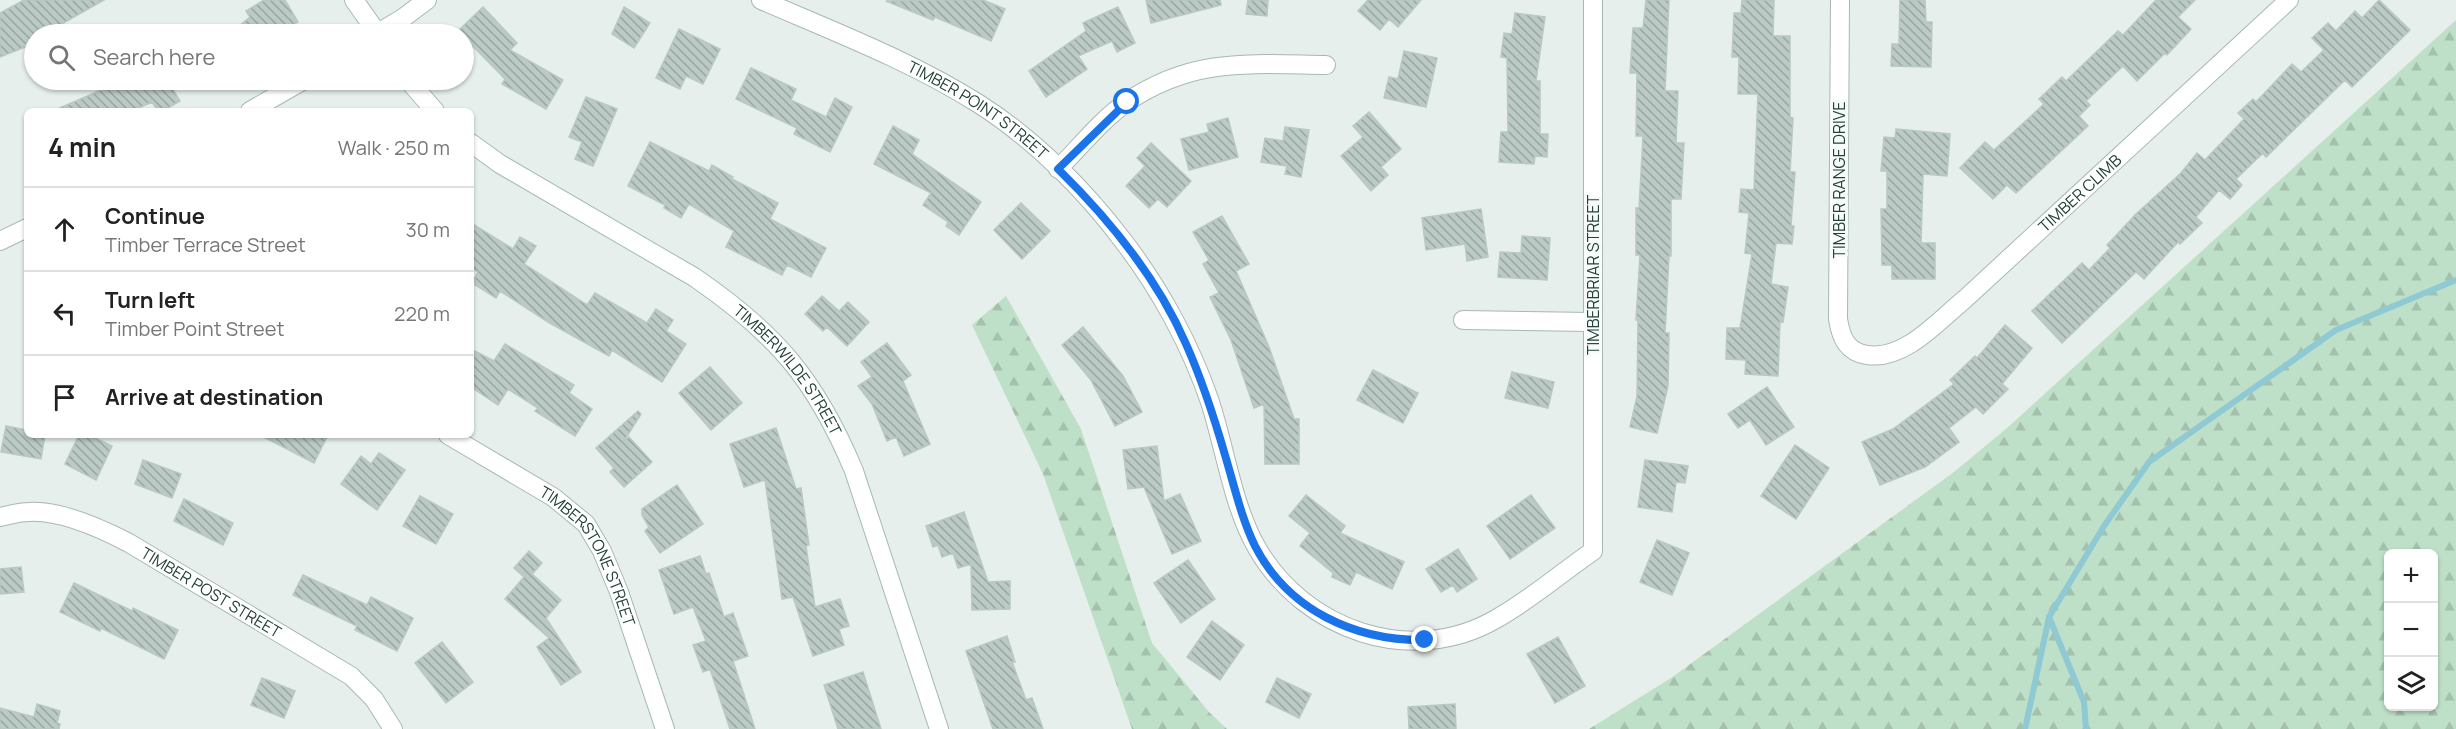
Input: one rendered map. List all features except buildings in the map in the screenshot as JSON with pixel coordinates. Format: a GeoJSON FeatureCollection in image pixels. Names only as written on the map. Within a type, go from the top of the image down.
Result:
{"type":"FeatureCollection","features":[{"type":"Feature","properties":{"kind":"street"},"geometry":{"type":"LineString","coordinates":[[354,0],[370,24]]}},
{"type":"Feature","properties":{"kind":"street"},"geometry":{"type":"LineString","coordinates":[[393,24],[427,0]]}},
{"type":"Feature","properties":{"kind":"street","name":"TIMBER POINT STREET"},"geometry":{"type":"LineString","coordinates":[[761,0],[939,80],[981,105],[1027,140],[1085,196],[1124,242],[1154,285],[1185,341],[1209,400],[1242,512],[1256,546],[1276,577],[1303,603],[1334,622],[1378,637],[1425,640],[1461,634],[1496,620],[1593,551]]}},
{"type":"Feature","properties":{"kind":"street","name":"TIMBERBRIAR STREET"},"geometry":{"type":"LineString","coordinates":[[1593,0],[1593,551]]}},
{"type":"Feature","properties":{"kind":"street","name":"TIMBER RANGE DRIVE"},"geometry":{"type":"LineString","coordinates":[[1840,0],[1838,319],[1840,333],[1845,344],[1857,353]]}},
{"type":"Feature","properties":{"kind":"street","name":"TIMBER CLIMB"},"geometry":{"type":"LineString","coordinates":[[1857,353],[1880,357],[1889,355],[1915,340],[1957,306],[2289,0]]}},
{"type":"Feature","properties":{"kind":"street"},"geometry":{"type":"LineString","coordinates":[[1058,169],[1119,109],[1164,81],[1203,68],[1224,65],[1326,65]]}},
{"type":"Feature","properties":{"kind":"street"},"geometry":{"type":"LineString","coordinates":[[255,108],[287,90]]}},
{"type":"Feature","properties":{"kind":"street"},"geometry":{"type":"LineString","coordinates":[[417,90],[432,108]]}},
{"type":"Feature","properties":{"kind":"street","name":"TIMBERWILDE STREET"},"geometry":{"type":"LineString","coordinates":[[474,145],[500,164],[717,293],[780,347],[801,372],[842,441],[854,471],[939,729]]}},
{"type":"Feature","properties":{"kind":"street"},"geometry":{"type":"LineString","coordinates":[[0,241],[24,229]]}},
{"type":"Feature","properties":{"kind":"street"},"geometry":{"type":"LineString","coordinates":[[1464,320],[1592,322]]}},
{"type":"Feature","properties":{"kind":"street","name":"TIMBERSTONE STREET"},"geometry":{"type":"LineString","coordinates":[[453,438],[553,497],[586,524],[602,551],[619,592],[665,729]]}},
{"type":"Feature","properties":{"kind":"street","name":"TIMBER POST STREET"},"geometry":{"type":"LineString","coordinates":[[0,516],[30,512],[65,517],[129,543],[351,676],[375,699],[393,729]]}},
{"type":"Feature","properties":{"kind":"green space"},"geometry":{"type":"Polygon","coordinates":[[[2456,20],[2456,729],[1589,729],[1671,678],[1954,472],[2007,428],[2456,20]]]}},
{"type":"Feature","properties":{"kind":"green space"},"geometry":{"type":"Polygon","coordinates":[[[1006,296],[1081,429],[1152,643],[1209,712],[1227,729],[1132,729],[1043,474],[972,325],[1006,296]]]}},
{"type":"Feature","properties":{"kind":"waterway"},"geometry":{"type":"LineString","coordinates":[[2025,729],[2049,617],[2104,526],[2149,462],[2336,330],[2456,280]]}},
{"type":"Feature","properties":{"kind":"waterway"},"geometry":{"type":"LineString","coordinates":[[2049,617],[2084,702],[2086,729]]}},
{"type":"Feature","properties":{"kind":"route"},"geometry":{"type":"LineString","coordinates":[[1127,102],[1058,169],[1085,196],[1124,242],[1154,285],[1185,341],[1209,400],[1242,512],[1256,546],[1276,577],[1289,591],[1318,614],[1352,630],[1369,635],[1388,639],[1425,640]]}}]}
